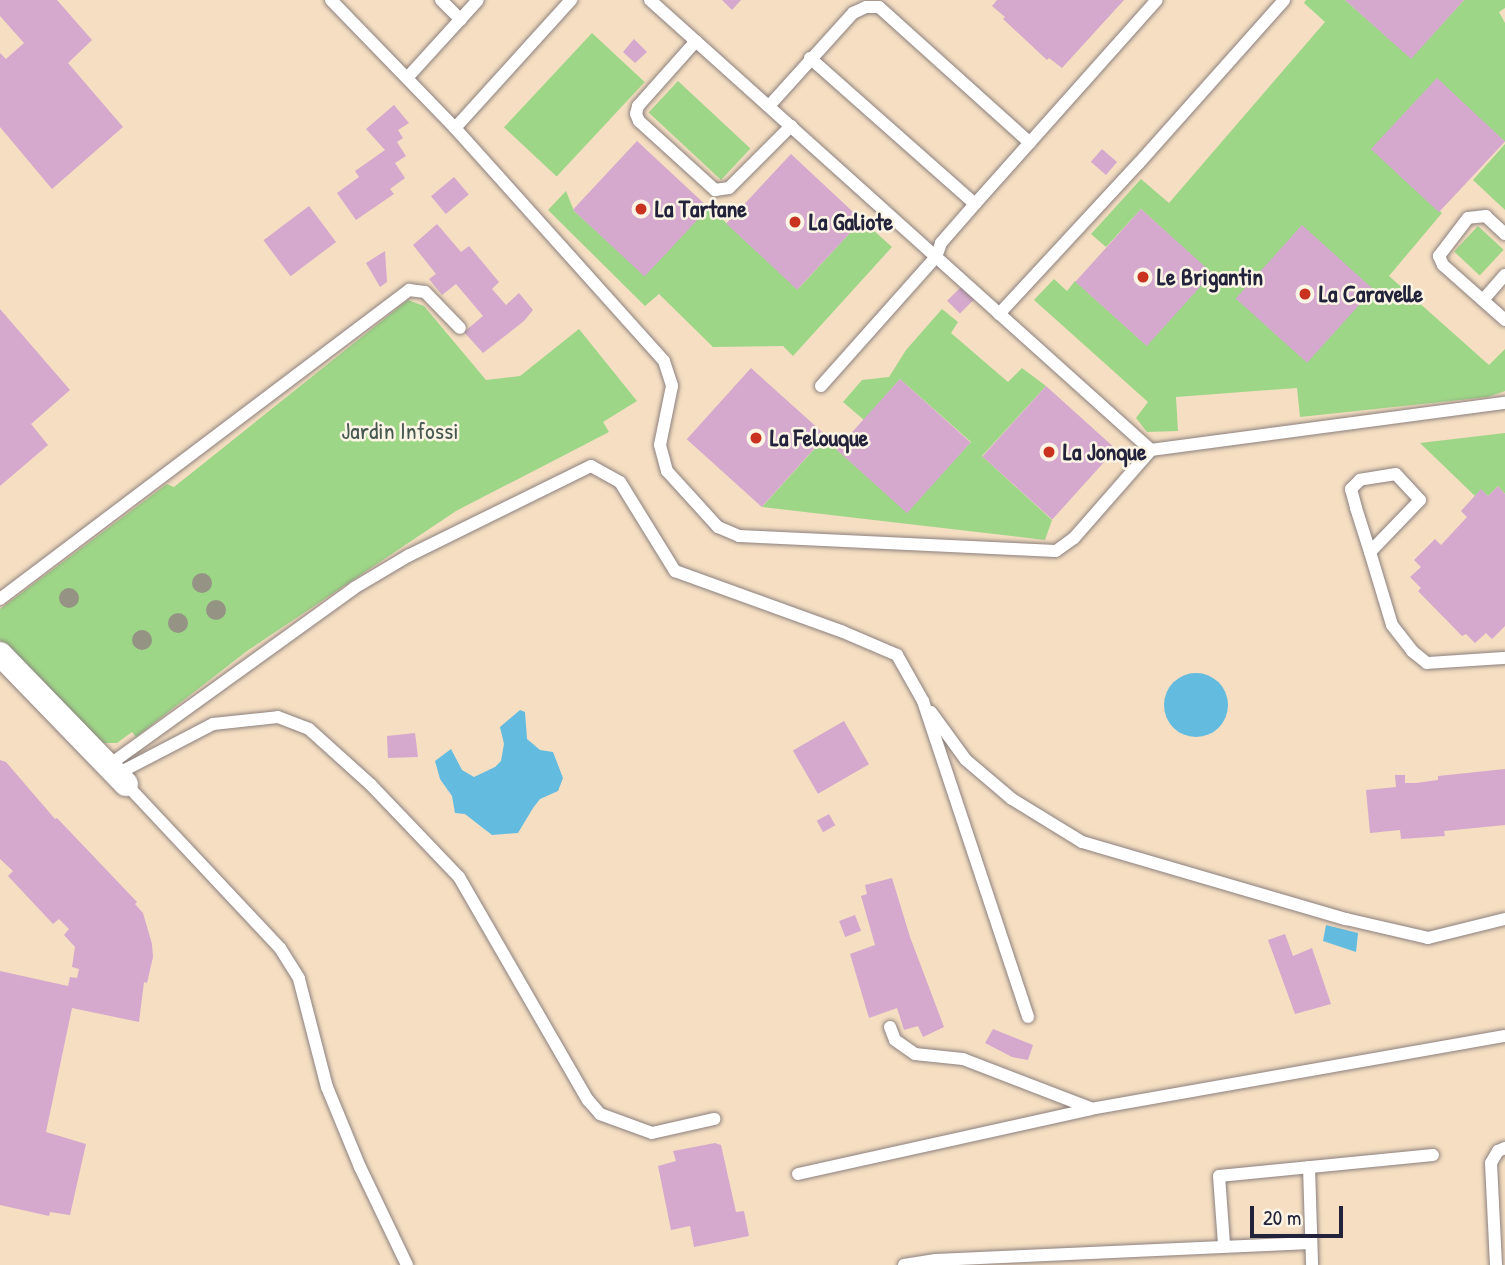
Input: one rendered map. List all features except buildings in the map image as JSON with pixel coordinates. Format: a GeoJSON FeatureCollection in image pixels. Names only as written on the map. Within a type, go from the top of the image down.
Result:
{"type":"FeatureCollection","features":[{"type":"Feature","properties":{"kind":"street"},"geometry":{"type":"LineString","coordinates":[[0,653],[118,774]]}},
{"type":"Feature","properties":{"kind":"lane"},"geometry":{"type":"LineString","coordinates":[[331,0],[455,128],[664,361],[672,386],[660,445],[667,471],[718,527],[739,536],[1056,551],[1074,538],[1152,450],[1505,403]]}},
{"type":"Feature","properties":{"kind":"lane"},"geometry":{"type":"LineString","coordinates":[[441,0],[461,20]]}},
{"type":"Feature","properties":{"kind":"lane"},"geometry":{"type":"LineString","coordinates":[[407,78],[478,0]]}},
{"type":"Feature","properties":{"kind":"lane"},"geometry":{"type":"LineString","coordinates":[[455,128],[571,0]]}},
{"type":"Feature","properties":{"kind":"lane"},"geometry":{"type":"LineString","coordinates":[[650,0],[1152,450]]}},
{"type":"Feature","properties":{"kind":"lane"},"geometry":{"type":"LineString","coordinates":[[821,386],[936,257],[941,243],[1157,0]]}},
{"type":"Feature","properties":{"kind":"lane"},"geometry":{"type":"LineString","coordinates":[[999,314],[1139,163],[1284,0]]}},
{"type":"Feature","properties":{"kind":"lane"},"geometry":{"type":"LineString","coordinates":[[769,106],[853,13],[866,7],[879,7],[1030,144]]}},
{"type":"Feature","properties":{"kind":"lane"},"geometry":{"type":"LineString","coordinates":[[696,41],[638,106],[636,114],[639,121],[715,190],[729,188],[791,126]]}},
{"type":"Feature","properties":{"kind":"lane"},"geometry":{"type":"LineString","coordinates":[[810,58],[975,204]]}},
{"type":"Feature","properties":{"kind":"lane"},"geometry":{"type":"LineString","coordinates":[[1505,234],[1486,216],[1468,218],[1439,256],[1443,265],[1505,320]]}},
{"type":"Feature","properties":{"kind":"lane"},"geometry":{"type":"LineString","coordinates":[[1483,300],[1505,275]]}},
{"type":"Feature","properties":{"kind":"lane"},"geometry":{"type":"LineString","coordinates":[[0,599],[409,290],[425,292],[460,328]]}},
{"type":"Feature","properties":{"kind":"lane"},"geometry":{"type":"LineString","coordinates":[[118,774],[354,588],[408,555],[591,467],[620,482],[675,570],[841,631],[897,655],[923,701],[966,760],[1012,799],[1083,842],[1346,919],[1428,938],[1505,919]]}},
{"type":"Feature","properties":{"kind":"lane"},"geometry":{"type":"LineString","coordinates":[[1370,552],[1420,500],[1396,474],[1360,480],[1351,489],[1392,625],[1412,651],[1427,663],[1505,658]]}},
{"type":"Feature","properties":{"kind":"lane"},"geometry":{"type":"LineString","coordinates":[[923,701],[1028,1017]]}},
{"type":"Feature","properties":{"kind":"lane"},"geometry":{"type":"LineString","coordinates":[[118,774],[213,724],[278,717],[309,729],[372,785],[459,877],[588,1100],[600,1114],[652,1133],[714,1119]]}},
{"type":"Feature","properties":{"kind":"lane"},"geometry":{"type":"LineString","coordinates":[[118,774],[280,948],[299,979],[327,1087],[360,1167],[407,1265]]}},
{"type":"Feature","properties":{"kind":"lane"},"geometry":{"type":"LineString","coordinates":[[890,1027],[895,1040],[915,1054],[963,1059],[1090,1108]]}},
{"type":"Feature","properties":{"kind":"lane"},"geometry":{"type":"LineString","coordinates":[[798,1174],[1090,1108],[1505,1036]]}},
{"type":"Feature","properties":{"kind":"lane"},"geometry":{"type":"LineString","coordinates":[[1496,1265],[1500,1240],[1491,1163],[1498,1151],[1505,1148]]}},
{"type":"Feature","properties":{"kind":"lane"},"geometry":{"type":"LineString","coordinates":[[1224,1244],[1220,1176],[1433,1155]]}},
{"type":"Feature","properties":{"kind":"lane"},"geometry":{"type":"LineString","coordinates":[[1309,1167],[1312,1265]]}},
{"type":"Feature","properties":{"kind":"lane"},"geometry":{"type":"LineString","coordinates":[[904,1265],[936,1260],[1224,1244],[1311,1242]]}},
{"type":"Feature","properties":{"kind":"green space"},"geometry":{"type":"Polygon","coordinates":[[[1306,0],[1345,0],[1411,58],[1464,0],[1505,0],[1505,8],[1499,12],[1505,23],[1505,142],[1437,79],[1373,150],[1442,213],[1389,276],[1489,365],[1505,349],[1505,391],[1488,397],[1300,417],[1297,388],[1176,397],[1178,431],[1147,432],[1136,418],[1148,402],[1034,300],[1054,279],[1067,291],[1075,281],[1146,345],[1211,273],[1141,209],[1106,247],[1091,234],[1141,179],[1169,203],[1325,22],[1304,3],[1306,0]]]}},
{"type":"Feature","properties":{"kind":"green space"},"geometry":{"type":"Polygon","coordinates":[[[592,33],[645,82],[557,176],[504,127],[592,33]]]}},
{"type":"Feature","properties":{"kind":"green space"},"geometry":{"type":"Polygon","coordinates":[[[678,81],[750,149],[721,180],[649,112],[678,81]]]}},
{"type":"Feature","properties":{"kind":"green space"},"geometry":{"type":"Polygon","coordinates":[[[1505,144],[1505,210],[1473,180],[1505,144]]]}},
{"type":"Feature","properties":{"kind":"green space"},"geometry":{"type":"Polygon","coordinates":[[[566,191],[574,211],[645,275],[709,207],[798,289],[862,220],[892,247],[793,356],[783,346],[713,347],[659,294],[645,306],[548,210],[566,191]]]}},
{"type":"Feature","properties":{"kind":"green space"},"geometry":{"type":"Polygon","coordinates":[[[1478,226],[1504,250],[1480,275],[1454,252],[1478,226]]]}},
{"type":"Feature","properties":{"kind":"green space","name":"Jardin Infossi"},"geometry":{"type":"Polygon","coordinates":[[[408,300],[424,306],[486,380],[520,376],[579,329],[637,401],[603,422],[609,432],[456,511],[247,651],[136,737],[132,732],[117,743],[101,743],[0,640],[0,609],[167,484],[174,487],[408,300]]]}},
{"type":"Feature","properties":{"kind":"green space"},"geometry":{"type":"Polygon","coordinates":[[[942,309],[958,322],[951,333],[1008,382],[1022,368],[1046,386],[982,456],[1052,520],[1045,540],[762,507],[826,436],[837,450],[907,512],[971,442],[900,379],[864,420],[843,402],[862,380],[889,377],[906,350],[942,309]]]}},
{"type":"Feature","properties":{"kind":"green space"},"geometry":{"type":"Polygon","coordinates":[[[1505,433],[1505,494],[1498,486],[1488,496],[1481,490],[1475,496],[1420,443],[1505,433]]]}},
{"type":"Feature","properties":{"kind":"water"},"geometry":{"type":"Polygon","coordinates":[[[1196,673],[1219,682],[1228,705],[1219,728],[1196,737],[1173,728],[1164,705],[1173,682],[1196,673]]]}},
{"type":"Feature","properties":{"kind":"water"},"geometry":{"type":"Polygon","coordinates":[[[520,710],[525,712],[527,739],[540,750],[553,752],[563,778],[558,791],[540,799],[518,833],[492,835],[465,814],[455,813],[452,796],[440,779],[435,761],[451,749],[462,770],[474,777],[495,767],[501,761],[504,744],[500,727],[520,710]]]}},
{"type":"Feature","properties":{"kind":"water"},"geometry":{"type":"Polygon","coordinates":[[[1326,925],[1358,933],[1356,952],[1323,941],[1326,925]]]}},
{"type":"Feature","properties":{"kind":"place","name":"La Tartane"},"geometry":{"type":"Point","coordinates":[641,209]}},
{"type":"Feature","properties":{"kind":"place","name":"La Galiote"},"geometry":{"type":"Point","coordinates":[795,222]}},
{"type":"Feature","properties":{"kind":"place","name":"Le Brigantin"},"geometry":{"type":"Point","coordinates":[1143,277]}},
{"type":"Feature","properties":{"kind":"place","name":"La Caravelle"},"geometry":{"type":"Point","coordinates":[1305,294]}},
{"type":"Feature","properties":{"kind":"place","name":"La Felouque"},"geometry":{"type":"Point","coordinates":[756,438]}},
{"type":"Feature","properties":{"kind":"place","name":"La Jonque"},"geometry":{"type":"Point","coordinates":[1049,452]}}]}
